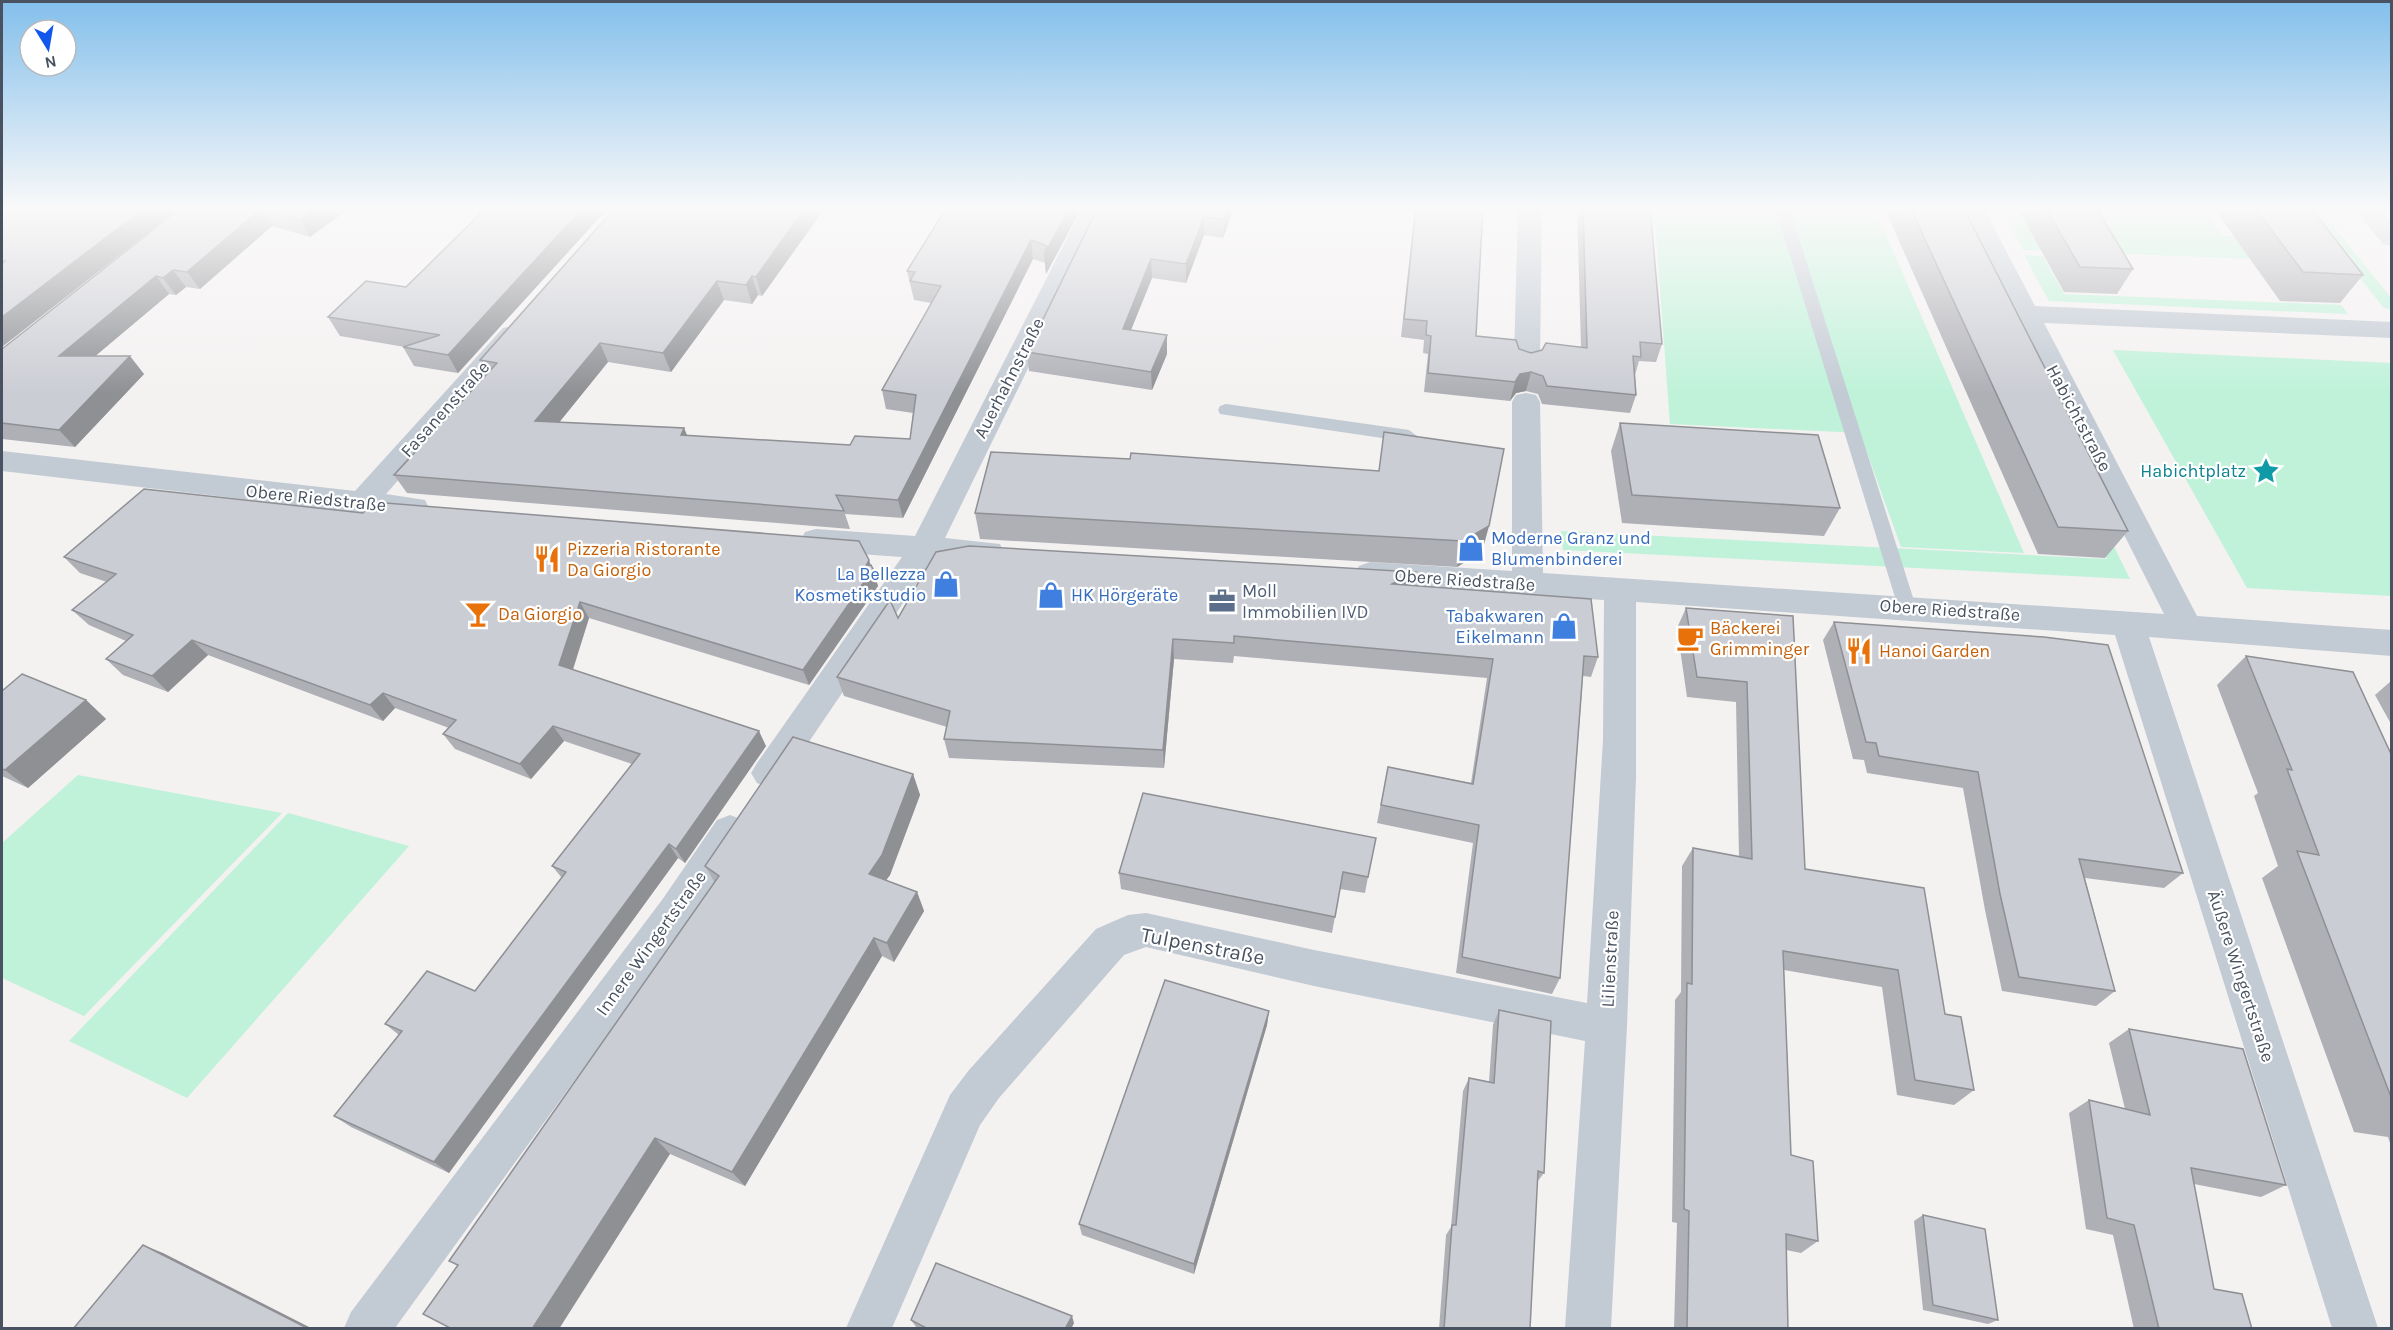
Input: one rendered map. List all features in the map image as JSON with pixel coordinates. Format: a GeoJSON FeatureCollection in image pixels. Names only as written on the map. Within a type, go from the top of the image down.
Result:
{"type":"FeatureCollection","features":[{"type":"Feature","properties":{"kind":"street","name":"Auerhahnstraße"},"geometry":{"type":"LineString","coordinates":[[924,549],[1064,269]]}},
{"type":"Feature","properties":{"kind":"street"},"geometry":{"type":"LineString","coordinates":[[1527,360],[1529,269]]}},
{"type":"Feature","properties":{"kind":"street","name":"Habichtstraße"},"geometry":{"type":"LineString","coordinates":[[2002,269],[2188,629]]}},
{"type":"Feature","properties":{"kind":"street","name":"Fasanenstraße"},"geometry":{"type":"LineString","coordinates":[[362,503],[532,312]]}},
{"type":"Feature","properties":{"kind":"street"},"geometry":{"type":"LineString","coordinates":[[2024,314],[2391,330]]}},
{"type":"Feature","properties":{"kind":"street"},"geometry":{"type":"LineString","coordinates":[[1526,402],[1519,452],[1528,584]]}},
{"type":"Feature","properties":{"kind":"street","name":"Obere Riedstraße"},"geometry":{"type":"LineString","coordinates":[[2,461],[362,503],[445,510]]}},
{"type":"Feature","properties":{"kind":"street"},"geometry":{"type":"LineString","coordinates":[[792,538],[1018,554]]}},
{"type":"Feature","properties":{"kind":"street","name":"Innere Wingertstraße"},"geometry":{"type":"LineString","coordinates":[[367,1329],[675,912],[868,627],[924,549]]}},
{"type":"Feature","properties":{"kind":"street","name":"Obere Riedstraße"},"geometry":{"type":"LineString","coordinates":[[1338,572],[1907,607],[2391,643]]}},
{"type":"Feature","properties":{"kind":"street","name":"Lilienstraße"},"geometry":{"type":"LineString","coordinates":[[1588,1329],[1607,1026],[1623,664],[1620,590]]}},
{"type":"Feature","properties":{"kind":"street","name":"Äußere Wingertstraße"},"geometry":{"type":"LineString","coordinates":[[2128,624],[2355,1329]]}},
{"type":"Feature","properties":{"kind":"street","name":"Tulpenstraße"},"geometry":{"type":"LineString","coordinates":[[869,1329],[965,1110],[984,1084],[1110,942],[1128,933],[1146,930],[1314,968],[1607,1026]]}},
{"type":"Feature","properties":{"kind":"lane"},"geometry":{"type":"LineString","coordinates":[[1801,269],[1907,607]]}},
{"type":"Feature","properties":{"kind":"lane"},"geometry":{"type":"LineString","coordinates":[[1226,410],[1422,438]]}},
{"type":"Feature","properties":{"kind":"green space"},"geometry":{"type":"Polygon","coordinates":[[[1659,269],[1901,269],[2024,553],[1901,547],[1860,433],[1670,424],[1659,269]]]}},
{"type":"Feature","properties":{"kind":"green space"},"geometry":{"type":"Polygon","coordinates":[[[1966,269],[1976,269],[2130,579],[1563,550],[1561,531],[2107,559],[1966,269]]]}},
{"type":"Feature","properties":{"kind":"green space"},"geometry":{"type":"Polygon","coordinates":[[[2032,269],[2050,269],[2064,294],[2341,305],[2348,314],[2049,301],[2032,269]]]}},
{"type":"Feature","properties":{"kind":"green space"},"geometry":{"type":"Polygon","coordinates":[[[2353,269],[2368,269],[2391,298],[2391,309],[2384,308],[2353,269]]]}},
{"type":"Feature","properties":{"kind":"green space","name":"Habichtplatz"},"geometry":{"type":"Polygon","coordinates":[[[2113,350],[2391,363],[2391,596],[2247,588],[2113,350]]]}},
{"type":"Feature","properties":{"kind":"green space"},"geometry":{"type":"Polygon","coordinates":[[[78,775],[282,813],[84,1016],[2,978],[2,843],[78,775]]]}},
{"type":"Feature","properties":{"kind":"green space"},"geometry":{"type":"Polygon","coordinates":[[[288,813],[409,846],[187,1098],[69,1041],[288,813]]]}},
{"type":"Feature","properties":{"kind":"building"},"geometry":{"type":"Polygon","coordinates":[[[2,269],[65,269],[2,317],[2,269]]]}},
{"type":"Feature","properties":{"kind":"building"},"geometry":{"type":"Polygon","coordinates":[[[103,269],[190,269],[187,272],[173,270],[163,278],[156,276],[59,356],[130,356],[59,430],[2,423],[2,349],[103,269]]]}},
{"type":"Feature","properties":{"kind":"building"},"geometry":{"type":"Polygon","coordinates":[[[424,269],[527,269],[448,355],[403,347],[440,335],[328,317],[366,281],[406,287],[424,269]]]}},
{"type":"Feature","properties":{"kind":"building"},"geometry":{"type":"Polygon","coordinates":[[[561,269],[762,269],[756,277],[752,276],[746,285],[717,281],[663,353],[600,343],[535,421],[684,428],[681,435],[850,445],[855,436],[910,439],[916,395],[882,390],[941,286],[910,281],[915,272],[907,271],[908,269],[1016,269],[898,500],[836,495],[844,511],[394,475],[497,363],[480,360],[561,269]]]}},
{"type":"Feature","properties":{"kind":"building"},"geometry":{"type":"Polygon","coordinates":[[[1068,269],[1147,269],[1123,329],[1167,335],[1151,372],[1027,352],[1068,269]]]}},
{"type":"Feature","properties":{"kind":"building"},"geometry":{"type":"Polygon","coordinates":[[[1409,269],[1480,269],[1476,336],[1516,340],[1519,349],[1531,353],[1542,350],[1546,343],[1587,348],[1585,269],[1655,269],[1662,344],[1640,342],[1641,357],[1633,356],[1636,395],[1547,386],[1543,376],[1531,372],[1520,374],[1515,382],[1428,373],[1431,336],[1426,335],[1427,321],[1404,319],[1409,269]]]}},
{"type":"Feature","properties":{"kind":"building"},"geometry":{"type":"Polygon","coordinates":[[[1939,269],[1995,269],[2128,531],[2058,527],[1939,269]]]}},
{"type":"Feature","properties":{"kind":"building"},"geometry":{"type":"Polygon","coordinates":[[[2301,269],[2358,269],[2363,275],[2303,272],[2301,269]]]}},
{"type":"Feature","properties":{"kind":"building"},"geometry":{"type":"Polygon","coordinates":[[[1620,423],[1818,435],[1840,508],[1632,495],[1620,423]]]}},
{"type":"Feature","properties":{"kind":"building"},"geometry":{"type":"Polygon","coordinates":[[[1384,432],[1504,449],[1489,526],[1463,541],[975,513],[991,452],[1130,459],[1131,453],[1379,471],[1384,432]]]}},
{"type":"Feature","properties":{"kind":"building"},"geometry":{"type":"Polygon","coordinates":[[[144,489],[363,513],[373,502],[859,541],[869,560],[866,566],[871,565],[873,569],[803,670],[580,602],[559,665],[759,731],[676,849],[669,844],[434,1162],[334,1116],[402,1031],[385,1024],[427,971],[475,991],[566,872],[552,866],[640,754],[553,726],[520,764],[443,734],[456,720],[383,693],[370,705],[192,640],[152,676],[106,659],[133,635],[72,610],[116,574],[64,557],[144,489]]]}},
{"type":"Feature","properties":{"kind":"building"},"geometry":{"type":"Polygon","coordinates":[[[969,546],[1415,572],[1392,584],[1591,599],[1598,657],[1584,656],[1560,978],[1462,957],[1479,825],[1381,805],[1388,767],[1473,784],[1493,659],[1234,636],[1234,643],[1173,639],[1163,750],[944,739],[950,711],[837,677],[890,600],[898,618],[936,552],[969,546]]]}},
{"type":"Feature","properties":{"kind":"building"},"geometry":{"type":"Polygon","coordinates":[[[1686,608],[1793,616],[1805,869],[1924,888],[1945,1014],[1961,1017],[1974,1090],[1915,1080],[1898,970],[1783,951],[1791,1155],[1813,1161],[1818,1241],[1786,1234],[1788,1329],[1687,1329],[1689,1211],[1684,1209],[1687,983],[1692,984],[1693,848],[1752,859],[1747,682],[1697,677],[1686,608]]]}},
{"type":"Feature","properties":{"kind":"building"},"geometry":{"type":"Polygon","coordinates":[[[1834,622],[2044,637],[2108,645],[2183,873],[2079,859],[2115,991],[2019,977],[2000,894],[1978,772],[1879,756],[1876,743],[1866,742],[1834,622]]]}},
{"type":"Feature","properties":{"kind":"building"},"geometry":{"type":"Polygon","coordinates":[[[2246,656],[2353,672],[2391,754],[2391,1097],[2297,851],[2319,855],[2287,769],[2292,770],[2246,656]]]}},
{"type":"Feature","properties":{"kind":"building"},"geometry":{"type":"Polygon","coordinates":[[[22,674],[86,700],[5,770],[2,769],[2,691],[22,674]]]}},
{"type":"Feature","properties":{"kind":"building"},"geometry":{"type":"Polygon","coordinates":[[[793,737],[913,774],[882,855],[869,874],[917,892],[887,943],[874,938],[732,1172],[655,1138],[532,1329],[452,1329],[423,1314],[458,1265],[449,1261],[719,876],[705,866],[793,737]]]}},
{"type":"Feature","properties":{"kind":"building"},"geometry":{"type":"Polygon","coordinates":[[[1143,793],[1376,838],[1368,877],[1343,872],[1335,917],[1119,873],[1143,793]]]}},
{"type":"Feature","properties":{"kind":"building"},"geometry":{"type":"Polygon","coordinates":[[[1165,980],[1269,1011],[1194,1264],[1079,1224],[1165,980]]]}},
{"type":"Feature","properties":{"kind":"building"},"geometry":{"type":"Polygon","coordinates":[[[1499,1010],[1551,1021],[1544,1173],[1538,1171],[1530,1329],[1444,1329],[1452,1225],[1456,1225],[1469,1078],[1494,1083],[1499,1010]]]}},
{"type":"Feature","properties":{"kind":"building"},"geometry":{"type":"Polygon","coordinates":[[[2129,1029],[2243,1049],[2286,1185],[2191,1168],[2214,1289],[2242,1294],[2252,1329],[2159,1329],[2134,1225],[2107,1218],[2089,1100],[2150,1115],[2129,1029]]]}},
{"type":"Feature","properties":{"kind":"building"},"geometry":{"type":"Polygon","coordinates":[[[1923,1215],[1985,1229],[1998,1320],[1933,1305],[1923,1215]]]}},
{"type":"Feature","properties":{"kind":"building"},"geometry":{"type":"Polygon","coordinates":[[[143,1245],[309,1329],[73,1329],[143,1245]]]}},
{"type":"Feature","properties":{"kind":"building"},"geometry":{"type":"Polygon","coordinates":[[[936,1263],[1072,1316],[1065,1329],[928,1329],[911,1320],[936,1263]]]}},
{"type":"Feature","properties":{"kind":"place","name":"Habichtplatz"},"geometry":{"type":"Point","coordinates":[2266,471]}},
{"type":"Feature","properties":{"kind":"place","name":"Moderne Granz und Blumenbinderei"},"geometry":{"type":"Point","coordinates":[1471,548]}},
{"type":"Feature","properties":{"kind":"place","name":"Pizzeria Ristorante Da Giorgio"},"geometry":{"type":"Point","coordinates":[547,559]}},
{"type":"Feature","properties":{"kind":"place","name":"La Bellezza Kosmetikstudio"},"geometry":{"type":"Point","coordinates":[946,584]}},
{"type":"Feature","properties":{"kind":"place","name":"HK Hörgeräte"},"geometry":{"type":"Point","coordinates":[1051,595]}},
{"type":"Feature","properties":{"kind":"place","name":"Moll Immobilien IVD"},"geometry":{"type":"Point","coordinates":[1222,601]}},
{"type":"Feature","properties":{"kind":"place","name":"Da Giorgio"},"geometry":{"type":"Point","coordinates":[478,614]}},
{"type":"Feature","properties":{"kind":"place","name":"Tabakwaren Eikelmann"},"geometry":{"type":"Point","coordinates":[1564,626]}},
{"type":"Feature","properties":{"kind":"place","name":"Bäckerei Grimminger"},"geometry":{"type":"Point","coordinates":[1690,638]}},
{"type":"Feature","properties":{"kind":"place","name":"Hanoi Garden"},"geometry":{"type":"Point","coordinates":[1859,651]}}]}
